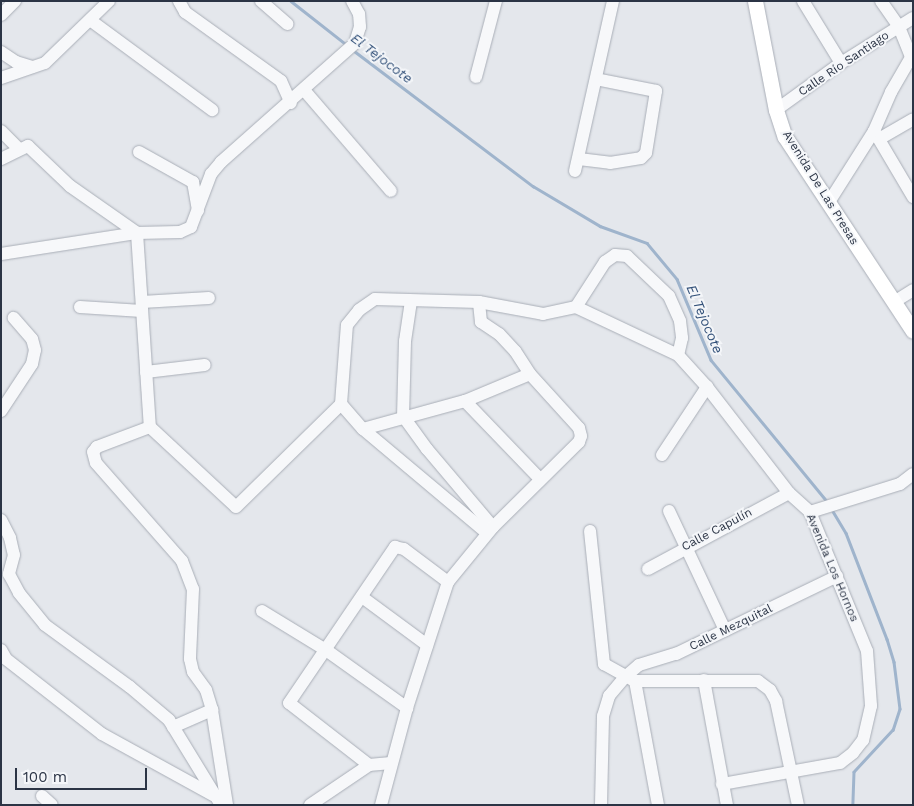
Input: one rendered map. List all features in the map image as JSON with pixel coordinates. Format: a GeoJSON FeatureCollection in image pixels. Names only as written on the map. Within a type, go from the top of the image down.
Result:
{"type":"FeatureCollection","features":[{"type":"Feature","properties":{"kind":"main road","name":"Avenida De Las Presas"},"geometry":{"type":"LineString","coordinates":[[755,1],[776,110],[785,137],[913,331]]}},
{"type":"Feature","properties":{"kind":"street"},"geometry":{"type":"LineString","coordinates":[[1,15],[16,1]]}},
{"type":"Feature","properties":{"kind":"street"},"geometry":{"type":"LineString","coordinates":[[1,78],[45,63],[109,1]]}},
{"type":"Feature","properties":{"kind":"street"},"geometry":{"type":"LineString","coordinates":[[179,1],[185,12],[281,80],[291,103]]}},
{"type":"Feature","properties":{"kind":"street"},"geometry":{"type":"LineString","coordinates":[[260,1],[287,24]]}},
{"type":"Feature","properties":{"kind":"street"},"geometry":{"type":"LineString","coordinates":[[1,254],[137,233],[180,232],[191,227],[199,213],[211,174],[221,162],[291,103],[350,48],[360,27],[359,14],[352,1]]}},
{"type":"Feature","properties":{"kind":"street"},"geometry":{"type":"LineString","coordinates":[[476,77],[496,1]]}},
{"type":"Feature","properties":{"kind":"street"},"geometry":{"type":"LineString","coordinates":[[596,79],[656,91],[646,153],[641,158],[610,164],[577,165],[613,1]]}},
{"type":"Feature","properties":{"kind":"street"},"geometry":{"type":"LineString","coordinates":[[803,1],[841,63]]}},
{"type":"Feature","properties":{"kind":"street"},"geometry":{"type":"LineString","coordinates":[[829,202],[877,135],[891,92],[912,60],[899,27],[881,1]]}},
{"type":"Feature","properties":{"kind":"street","name":"Calle Río Santiago"},"geometry":{"type":"LineString","coordinates":[[776,110],[841,63],[913,18]]}},
{"type":"Feature","properties":{"kind":"street"},"geometry":{"type":"LineString","coordinates":[[90,20],[212,110]]}},
{"type":"Feature","properties":{"kind":"street"},"geometry":{"type":"LineString","coordinates":[[1,52],[16,62],[32,67]]}},
{"type":"Feature","properties":{"kind":"street"},"geometry":{"type":"LineString","coordinates":[[304,90],[391,191]]}},
{"type":"Feature","properties":{"kind":"street"},"geometry":{"type":"LineString","coordinates":[[877,135],[913,119]]}},
{"type":"Feature","properties":{"kind":"street"},"geometry":{"type":"LineString","coordinates":[[1,131],[19,149]]}},
{"type":"Feature","properties":{"kind":"street"},"geometry":{"type":"LineString","coordinates":[[877,135],[913,198]]}},
{"type":"Feature","properties":{"kind":"street"},"geometry":{"type":"LineString","coordinates":[[1,159],[28,146],[70,186],[137,233]]}},
{"type":"Feature","properties":{"kind":"street"},"geometry":{"type":"LineString","coordinates":[[139,152],[193,182],[199,213]]}},
{"type":"Feature","properties":{"kind":"street"},"geometry":{"type":"LineString","coordinates":[[137,233],[150,427],[236,507],[341,404],[347,325],[359,310],[375,299],[479,302],[543,314],[576,307],[678,355],[682,338],[680,321],[669,296],[626,256],[615,256],[605,262],[576,307]]}},
{"type":"Feature","properties":{"kind":"street"},"geometry":{"type":"LineString","coordinates":[[894,302],[913,290]]}},
{"type":"Feature","properties":{"kind":"street"},"geometry":{"type":"LineString","coordinates":[[80,307],[142,306],[208,298]]}},
{"type":"Feature","properties":{"kind":"street"},"geometry":{"type":"LineString","coordinates":[[411,301],[405,341],[403,416],[490,530]]}},
{"type":"Feature","properties":{"kind":"street"},"geometry":{"type":"LineString","coordinates":[[381,805],[407,708],[448,582],[490,530],[579,442],[581,432],[530,374],[499,334],[481,322],[479,302]]}},
{"type":"Feature","properties":{"kind":"street"},"geometry":{"type":"LineString","coordinates":[[1,411],[32,364],[35,350],[32,339],[14,318]]}},
{"type":"Feature","properties":{"kind":"street","name":"Avenida Los Hornos"},"geometry":{"type":"LineString","coordinates":[[678,355],[707,387],[788,494],[810,512],[867,651],[871,706],[868,725],[853,753],[840,764],[788,770],[722,784]]}},
{"type":"Feature","properties":{"kind":"street"},"geometry":{"type":"LineString","coordinates":[[146,372],[206,365]]}},
{"type":"Feature","properties":{"kind":"street"},"geometry":{"type":"LineString","coordinates":[[363,429],[403,416],[465,401],[530,374]]}},
{"type":"Feature","properties":{"kind":"street"},"geometry":{"type":"LineString","coordinates":[[662,455],[707,387]]}},
{"type":"Feature","properties":{"kind":"street"},"geometry":{"type":"LineString","coordinates":[[465,401],[540,479]]}},
{"type":"Feature","properties":{"kind":"street"},"geometry":{"type":"LineString","coordinates":[[341,404],[363,429],[490,530]]}},
{"type":"Feature","properties":{"kind":"street"},"geometry":{"type":"LineString","coordinates":[[150,427],[97,447],[93,452],[96,463],[182,561],[193,589],[190,659],[193,672],[206,690],[212,710],[227,805]]}},
{"type":"Feature","properties":{"kind":"street"},"geometry":{"type":"LineString","coordinates":[[810,512],[900,484],[913,474]]}},
{"type":"Feature","properties":{"kind":"street","name":"Calle Capulín"},"geometry":{"type":"LineString","coordinates":[[648,569],[687,545],[788,494]]}},
{"type":"Feature","properties":{"kind":"street"},"geometry":{"type":"LineString","coordinates":[[669,511],[687,545],[725,630]]}},
{"type":"Feature","properties":{"kind":"street"},"geometry":{"type":"LineString","coordinates":[[1,520],[10,538],[14,555],[9,574],[20,593],[46,625],[130,687],[173,728],[218,801]]}},
{"type":"Feature","properties":{"kind":"street"},"geometry":{"type":"LineString","coordinates":[[590,532],[604,664],[630,679],[758,682],[770,690],[776,701],[788,770],[798,805]]}},
{"type":"Feature","properties":{"kind":"street"},"geometry":{"type":"LineString","coordinates":[[369,765],[289,702],[395,547],[404,548],[448,582]]}},
{"type":"Feature","properties":{"kind":"street","name":"Calle Mezquital"},"geometry":{"type":"LineString","coordinates":[[601,805],[603,716],[609,696],[630,679],[639,665],[676,654],[837,576]]}},
{"type":"Feature","properties":{"kind":"street"},"geometry":{"type":"LineString","coordinates":[[362,597],[427,645]]}},
{"type":"Feature","properties":{"kind":"street"},"geometry":{"type":"LineString","coordinates":[[262,611],[326,650],[407,708]]}},
{"type":"Feature","properties":{"kind":"street"},"geometry":{"type":"LineString","coordinates":[[1,650],[6,659],[102,734],[218,801]]}},
{"type":"Feature","properties":{"kind":"street"},"geometry":{"type":"LineString","coordinates":[[630,679],[658,805]]}},
{"type":"Feature","properties":{"kind":"street"},"geometry":{"type":"LineString","coordinates":[[704,680],[727,805]]}},
{"type":"Feature","properties":{"kind":"street"},"geometry":{"type":"LineString","coordinates":[[173,728],[212,710]]}},
{"type":"Feature","properties":{"kind":"street"},"geometry":{"type":"LineString","coordinates":[[310,805],[369,765],[391,762]]}},
{"type":"Feature","properties":{"kind":"waterway","name":"El Tejocote"},"geometry":{"type":"LineString","coordinates":[[291,1],[347,45]]}},
{"type":"Feature","properties":{"kind":"waterway","name":"El Tejocote"},"geometry":{"type":"LineString","coordinates":[[353,50],[533,186],[600,226],[647,243],[677,279],[711,360],[827,501]]}},
{"type":"Feature","properties":{"kind":"waterway","name":"El Tejocote"},"geometry":{"type":"LineString","coordinates":[[831,508],[846,533],[887,639],[894,662],[900,709],[893,730],[854,772],[853,805]]}}]}
